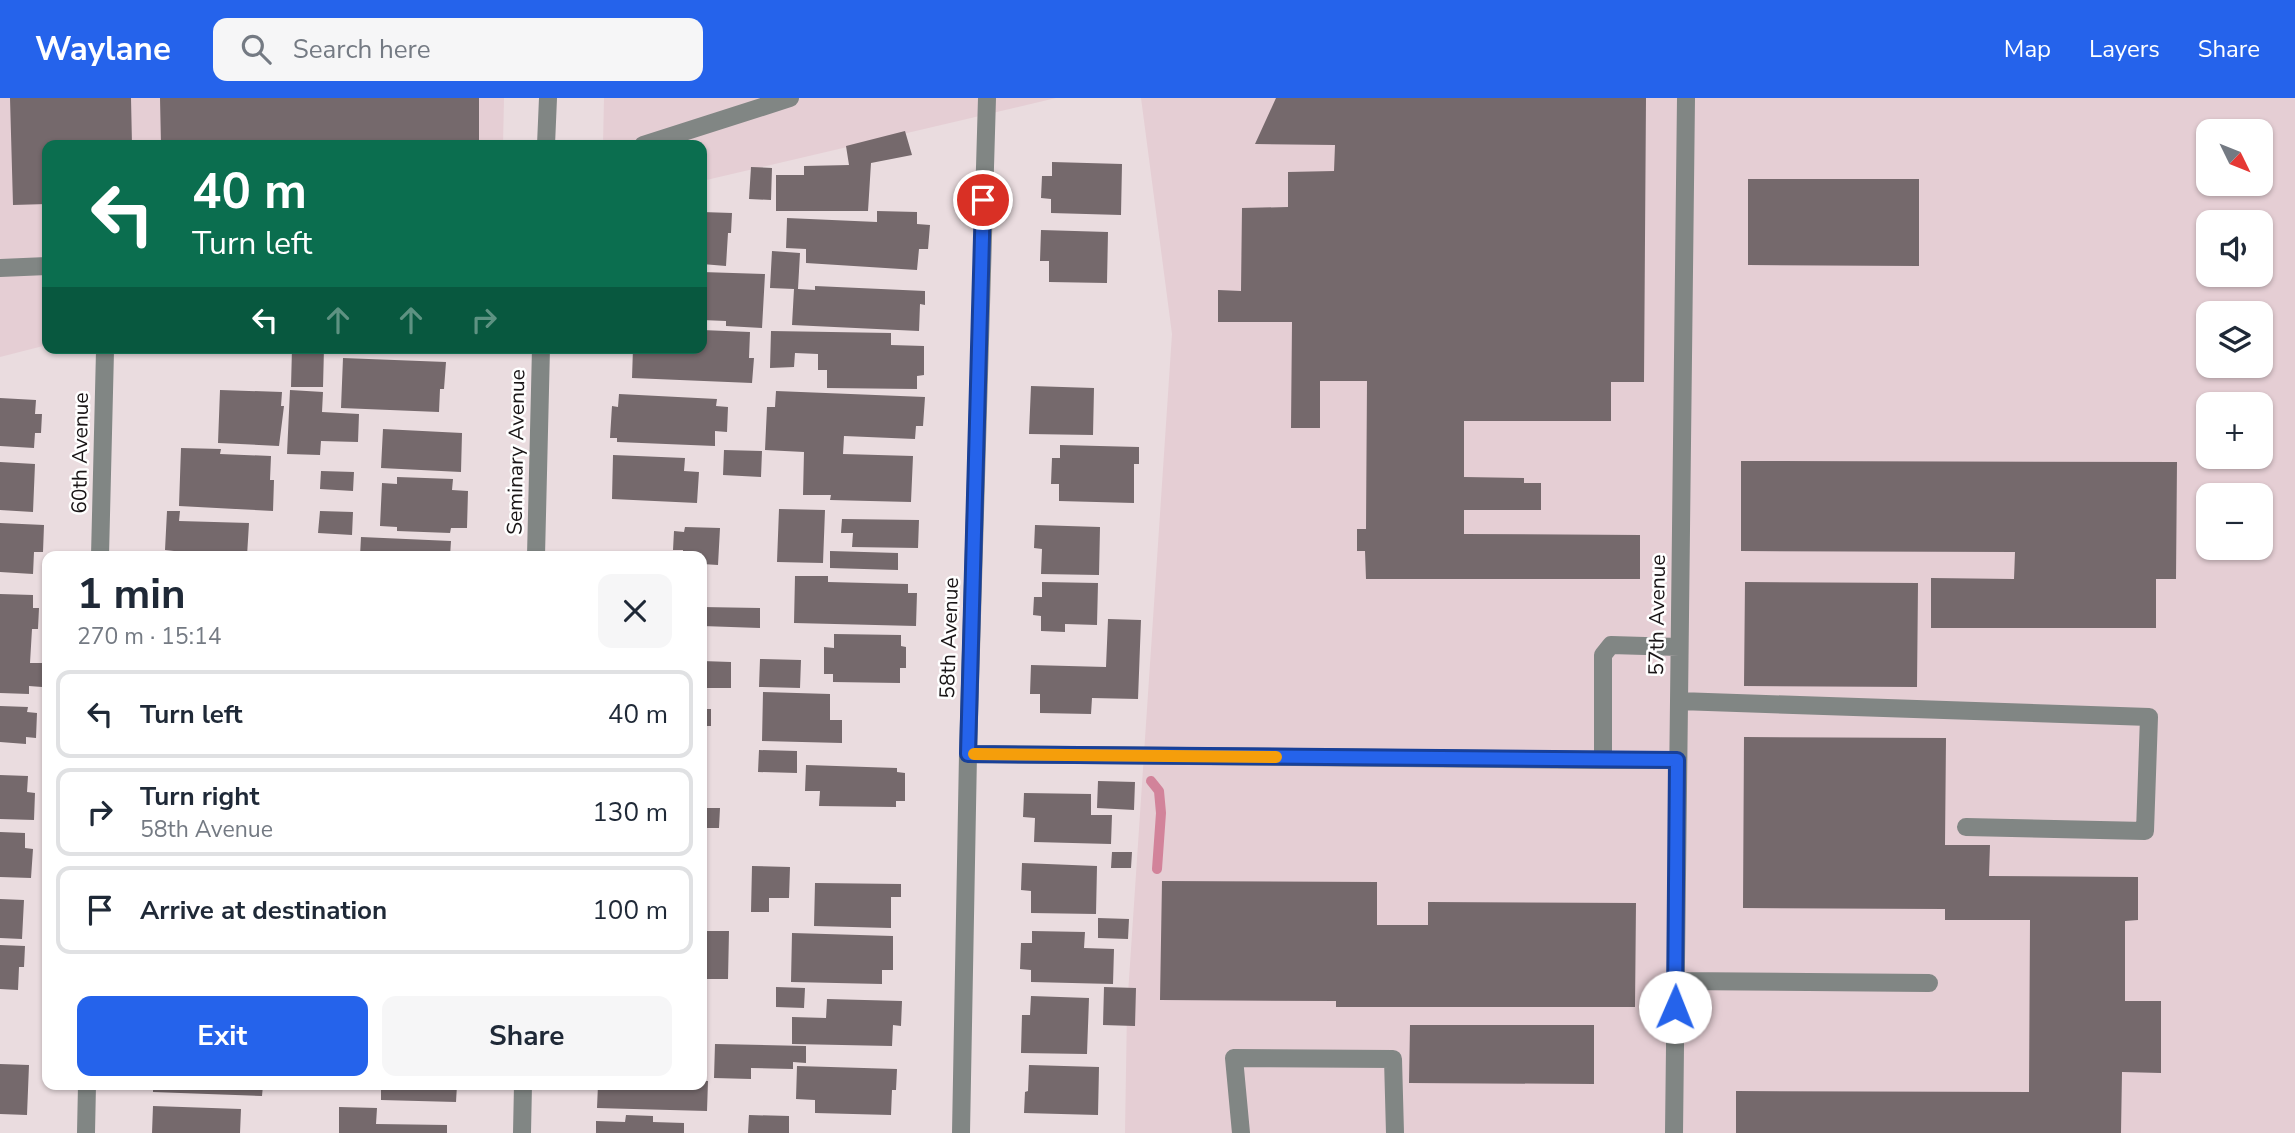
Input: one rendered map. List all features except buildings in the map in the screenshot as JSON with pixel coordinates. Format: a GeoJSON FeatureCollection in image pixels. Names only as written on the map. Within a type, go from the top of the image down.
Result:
{"type":"FeatureCollection","features":[{"type":"Feature","properties":{"kind":"street"},"geometry":{"type":"LineString","coordinates":[[546,140],[548,98]]}},
{"type":"Feature","properties":{"kind":"street"},"geometry":{"type":"LineString","coordinates":[[659,140],[790,98]]}},
{"type":"Feature","properties":{"kind":"street","name":"58th Avenue"},"geometry":{"type":"LineString","coordinates":[[961,1133],[968,754],[988,98]]}},
{"type":"Feature","properties":{"kind":"street","name":"57th Avenue"},"geometry":{"type":"LineString","coordinates":[[1674,1133],[1686,98]]}},
{"type":"Feature","properties":{"kind":"street"},"geometry":{"type":"LineString","coordinates":[[0,268],[42,266]]}},
{"type":"Feature","properties":{"kind":"street","name":"60th Avenue"},"geometry":{"type":"LineString","coordinates":[[100,551],[105,354]]}},
{"type":"Feature","properties":{"kind":"street","name":"Seminary Avenue"},"geometry":{"type":"LineString","coordinates":[[536,551],[541,354]]}},
{"type":"Feature","properties":{"kind":"street"},"geometry":{"type":"LineString","coordinates":[[1603,760],[1603,655],[1611,645],[1679,647]]}},
{"type":"Feature","properties":{"kind":"street"},"geometry":{"type":"LineString","coordinates":[[1679,701],[2149,717],[2145,831],[1966,827]]}},
{"type":"Feature","properties":{"kind":"street"},"geometry":{"type":"LineString","coordinates":[[968,754],[1677,760]]}},
{"type":"Feature","properties":{"kind":"street"},"geometry":{"type":"LineString","coordinates":[[1675,981],[1929,983]]}},
{"type":"Feature","properties":{"kind":"street"},"geometry":{"type":"LineString","coordinates":[[1241,1133],[1234,1058],[1393,1059],[1395,1133]]}},
{"type":"Feature","properties":{"kind":"street"},"geometry":{"type":"LineString","coordinates":[[86,1133],[87,1090]]}},
{"type":"Feature","properties":{"kind":"street"},"geometry":{"type":"LineString","coordinates":[[522,1133],[523,1090]]}},
{"type":"Feature","properties":{"kind":"shaded area"},"geometry":{"type":"Polygon","coordinates":[[[0,98],[504,98],[503,140],[42,140],[42,346],[0,357],[0,98]]]}},
{"type":"Feature","properties":{"kind":"shaded area"},"geometry":{"type":"Polygon","coordinates":[[[604,98],[1056,98],[707,180],[707,140],[603,140],[604,98]]]}},
{"type":"Feature","properties":{"kind":"shaded area"},"geometry":{"type":"Polygon","coordinates":[[[1141,98],[2295,98],[2295,1133],[1125,1133],[1127,1009],[1172,334],[1141,98]]]}},
{"type":"Feature","properties":{"kind":"waterway"},"geometry":{"type":"LineString","coordinates":[[1151,781],[1159,791],[1161,813],[1157,869]]}},
{"type":"Feature","properties":{"kind":"slow traffic"},"geometry":{"type":"LineString","coordinates":[[974,754],[1276,757]]}},
{"type":"Feature","properties":{"kind":"route"},"geometry":{"type":"LineString","coordinates":[[983,200],[968,754],[1677,760],[1675,1007]]}}]}
